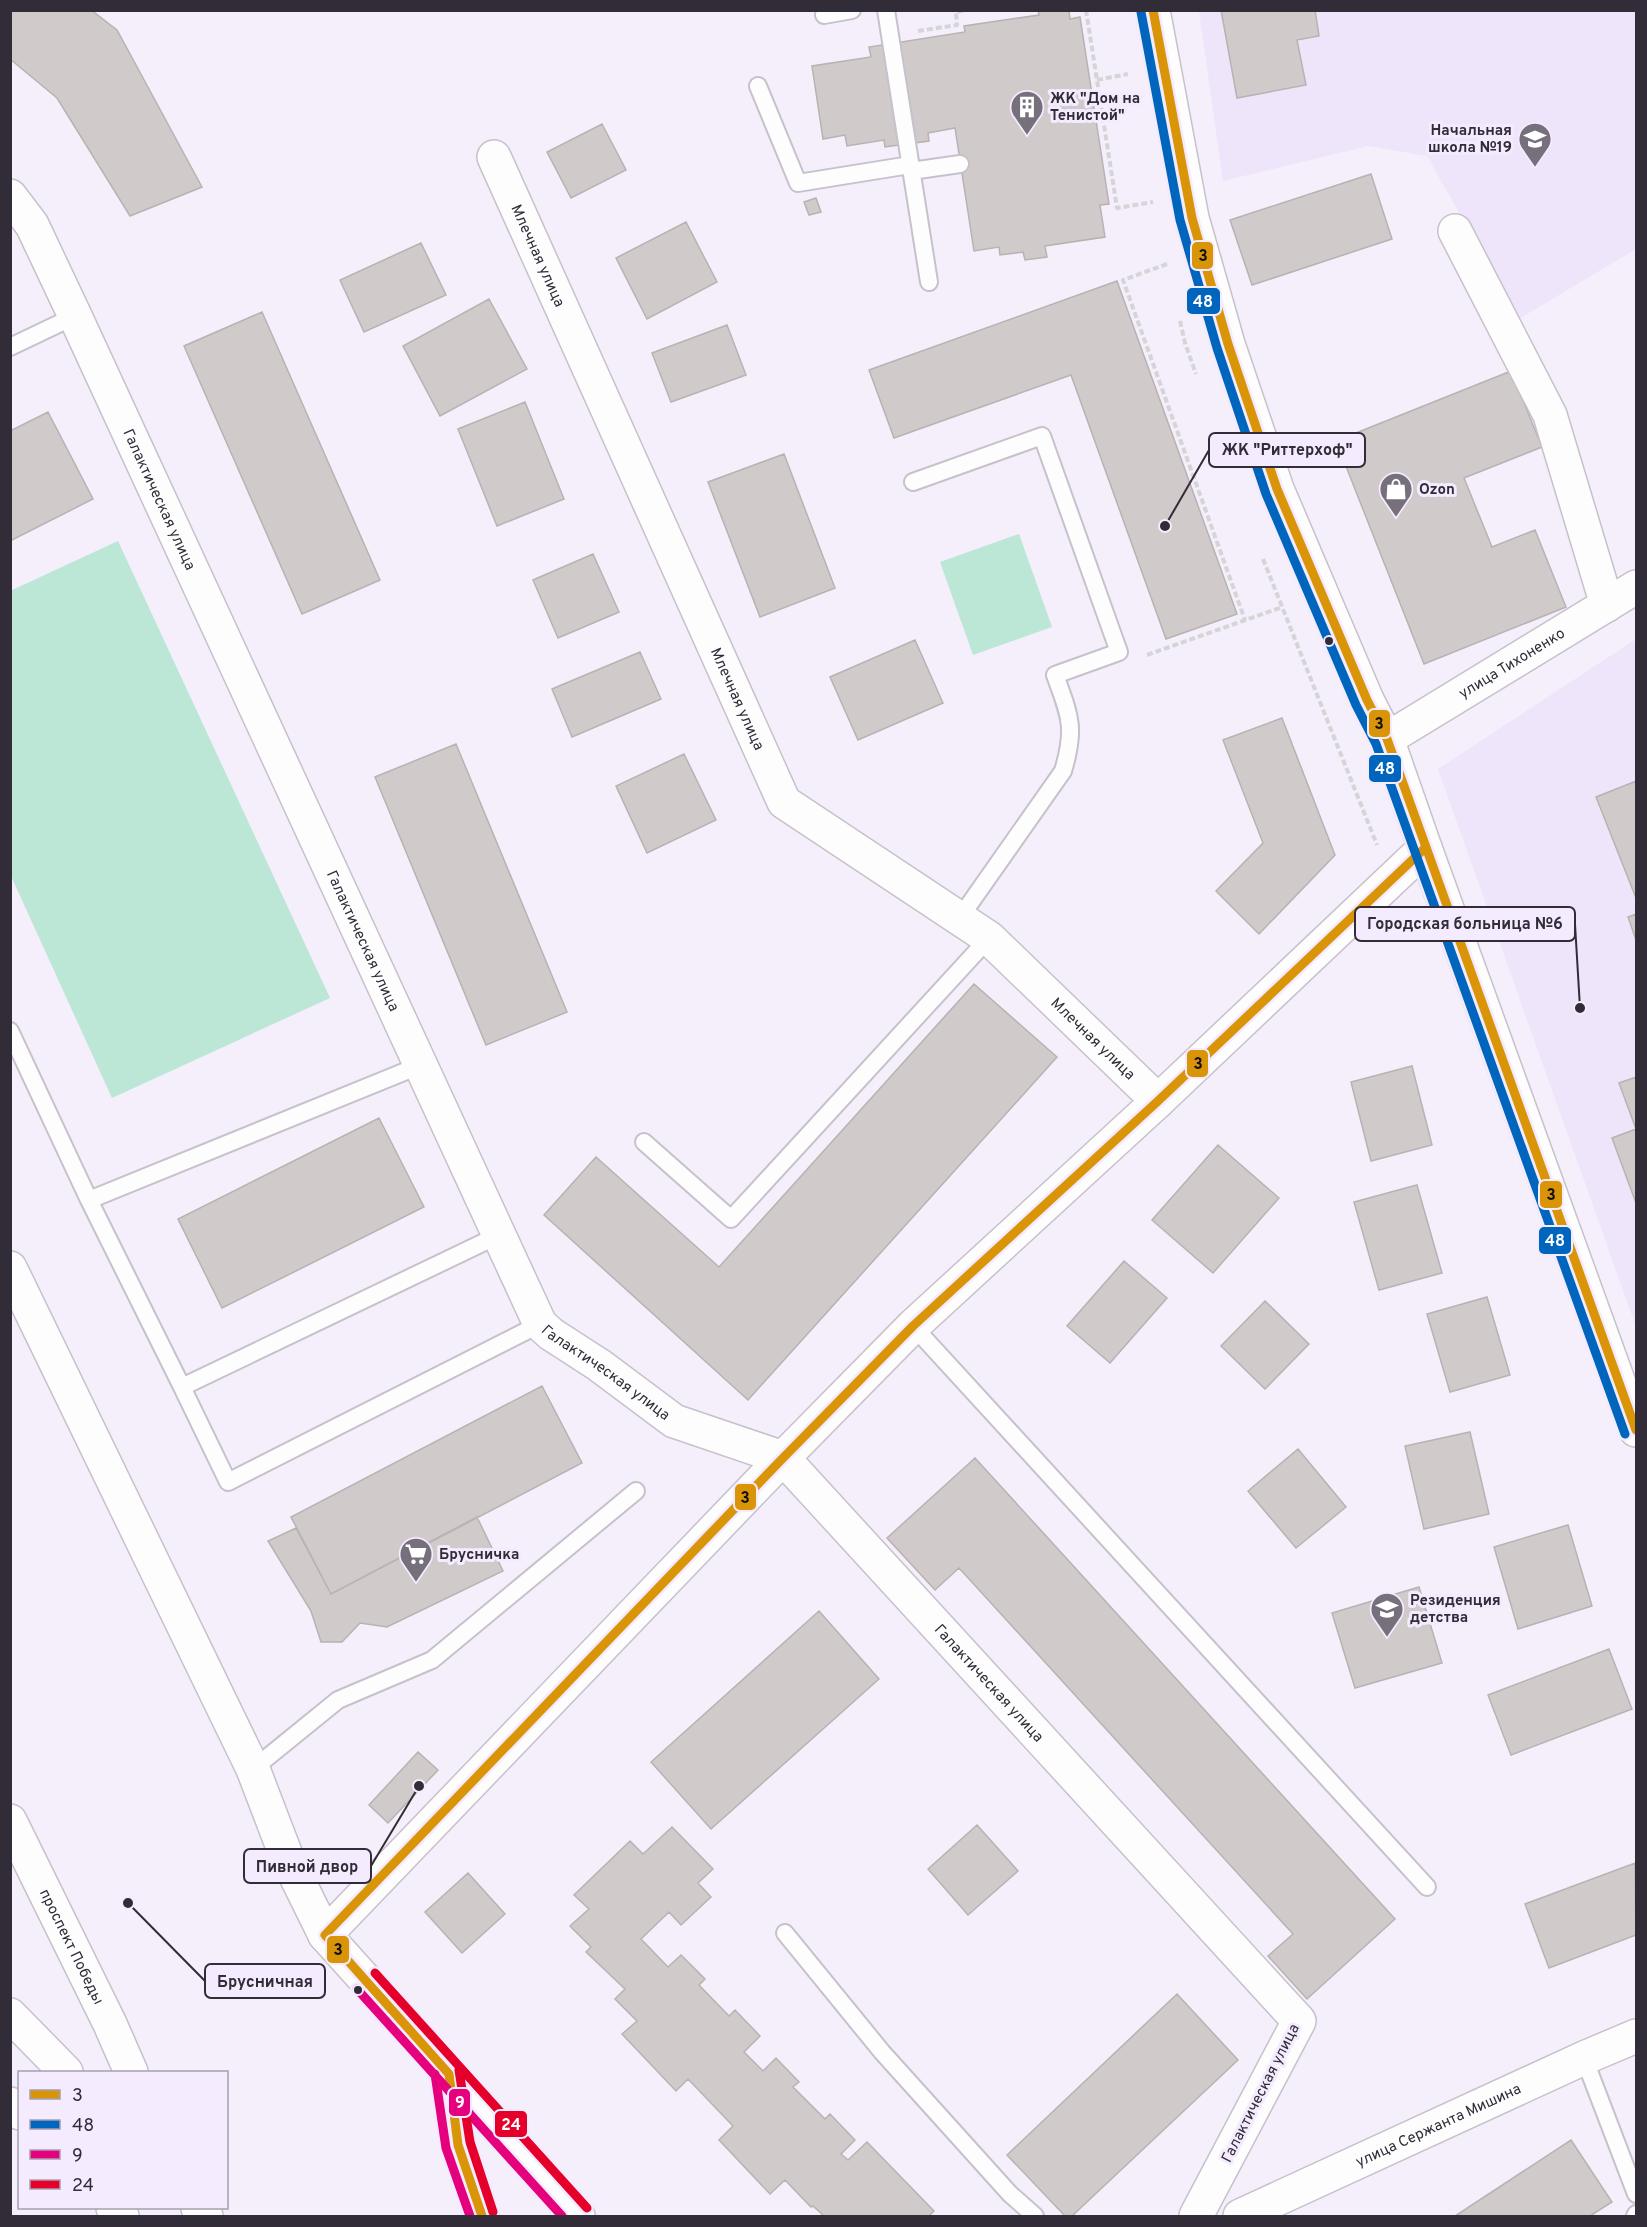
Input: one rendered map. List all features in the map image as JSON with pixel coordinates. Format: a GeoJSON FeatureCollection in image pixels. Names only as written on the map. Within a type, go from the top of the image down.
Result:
{"type":"FeatureCollection","features":[{"type":"Feature","properties":{"kind":"street"},"geometry":{"type":"LineString","coordinates":[[1153,10],[1192,218],[1228,344],[1277,489],[1367,700],[1387,739],[1636,1430]]}},
{"type":"Feature","properties":{"kind":"street","name":"Млечная улица"},"geometry":{"type":"LineString","coordinates":[[494,157],[784,802],[989,938],[1158,1101]]}},
{"type":"Feature","properties":{"kind":"street","name":"Галактическая улица"},"geometry":{"type":"LineString","coordinates":[[10,196],[32,225],[75,316],[540,1324],[600,1365],[674,1421],[783,1458],[1299,2020],[1196,2217]]}},
{"type":"Feature","properties":{"kind":"street"},"geometry":{"type":"LineString","coordinates":[[1455,231],[1551,415],[1607,605]]}},
{"type":"Feature","properties":{"kind":"street","name":"улица Тихоненко"},"geometry":{"type":"LineString","coordinates":[[1387,739],[1636,587]]}},
{"type":"Feature","properties":{"kind":"street"},"geometry":{"type":"LineString","coordinates":[[325,1935],[783,1458],[913,1326],[1158,1101],[1425,848]]}},
{"type":"Feature","properties":{"kind":"street"},"geometry":{"type":"LineString","coordinates":[[10,1268],[253,1769],[287,1858],[325,1935],[578,2217]]}},
{"type":"Feature","properties":{"kind":"street","name":"проспект Победы"},"geometry":{"type":"LineString","coordinates":[[10,1821],[110,2024],[130,2071]]}},
{"type":"Feature","properties":{"kind":"street"},"geometry":{"type":"LineString","coordinates":[[10,2015],[64,2071]]}},
{"type":"Feature","properties":{"kind":"street","name":"улица Сержанта Мишина"},"geometry":{"type":"LineString","coordinates":[[1240,2217],[1636,2036]]}},
{"type":"Feature","properties":{"kind":"street"},"geometry":{"type":"LineString","coordinates":[[449,2074],[458,2145],[482,2217]]}},
{"type":"Feature","properties":{"kind":"lane"},"geometry":{"type":"LineString","coordinates":[[824,15],[852,10]]}},
{"type":"Feature","properties":{"kind":"lane"},"geometry":{"type":"LineString","coordinates":[[886,10],[929,282]]}},
{"type":"Feature","properties":{"kind":"lane"},"geometry":{"type":"LineString","coordinates":[[758,86],[798,183],[960,164]]}},
{"type":"Feature","properties":{"kind":"lane"},"geometry":{"type":"LineString","coordinates":[[10,347],[75,316]]}},
{"type":"Feature","properties":{"kind":"lane"},"geometry":{"type":"LineString","coordinates":[[914,483],[1042,436],[1119,652],[1055,675],[1071,718],[1070,748],[1063,771],[959,919]]}},
{"type":"Feature","properties":{"kind":"lane"},"geometry":{"type":"LineString","coordinates":[[644,1142],[731,1219],[989,938]]}},
{"type":"Feature","properties":{"kind":"lane"},"geometry":{"type":"LineString","coordinates":[[10,1031],[89,1200],[228,1482],[540,1324]]}},
{"type":"Feature","properties":{"kind":"lane"},"geometry":{"type":"LineString","coordinates":[[89,1200],[421,1065]]}},
{"type":"Feature","properties":{"kind":"lane"},"geometry":{"type":"LineString","coordinates":[[182,1387],[499,1235]]}},
{"type":"Feature","properties":{"kind":"lane"},"geometry":{"type":"LineString","coordinates":[[913,1326],[1427,1887]]}},
{"type":"Feature","properties":{"kind":"lane"},"geometry":{"type":"LineString","coordinates":[[253,1769],[338,1700],[432,1659],[636,1491]]}},
{"type":"Feature","properties":{"kind":"lane"},"geometry":{"type":"LineString","coordinates":[[785,1933],[882,2052],[1010,2194],[1035,2217]]}},
{"type":"Feature","properties":{"kind":"lane"},"geometry":{"type":"LineString","coordinates":[[1584,2058],[1636,2194]]}},
{"type":"Feature","properties":{"kind":"path"},"geometry":{"type":"LineString","coordinates":[[890,36],[957,25],[956,12],[965,10]]}},
{"type":"Feature","properties":{"kind":"path"},"geometry":{"type":"LineString","coordinates":[[1086,10],[1117,208],[1158,202]]}},
{"type":"Feature","properties":{"kind":"path"},"geometry":{"type":"LineString","coordinates":[[1096,80],[1135,73]]}},
{"type":"Feature","properties":{"kind":"path"},"geometry":{"type":"LineString","coordinates":[[1168,264],[1123,280],[1245,620]]}},
{"type":"Feature","properties":{"kind":"path"},"geometry":{"type":"LineString","coordinates":[[1119,652],[1124,663],[1282,607]]}},
{"type":"Feature","properties":{"kind":"shaded area","name":"Начальная школа №19"},"geometry":{"type":"Polygon","coordinates":[[[1199,11],[1636,11],[1636,249],[1519,319],[1427,156],[1368,146],[1223,181],[1199,11]]]}},
{"type":"Feature","properties":{"kind":"shaded area"},"geometry":{"type":"Polygon","coordinates":[[[1636,639],[1636,781],[1596,798],[1636,898],[1636,914],[1628,918],[1636,940],[1636,1077],[1620,1083],[1636,1129],[1613,1138],[1636,1203],[1636,1327],[1438,769],[1636,639]]]}},
{"type":"Feature","properties":{"kind":"green space"},"geometry":{"type":"Polygon","coordinates":[[[1019,534],[1052,627],[973,655],[940,562],[1019,534]]]}},
{"type":"Feature","properties":{"kind":"green space"},"geometry":{"type":"Polygon","coordinates":[[[118,541],[330,998],[112,1098],[11,876],[10,591],[118,541]]]}},
{"type":"Feature","properties":{"kind":"building"},"geometry":{"type":"Polygon","coordinates":[[[10,10],[91,10],[117,30],[202,187],[130,216],[57,98],[10,59],[10,10]]]}},
{"type":"Feature","properties":{"kind":"building","name":"ЖК \"Дом на Тенистой\""},"geometry":{"type":"Polygon","coordinates":[[[1038,10],[1069,10],[1070,19],[1080,17],[1109,204],[1100,205],[1105,237],[1045,246],[1047,257],[1025,260],[1023,252],[1000,255],[999,247],[974,251],[955,128],[928,133],[929,141],[885,147],[884,140],[847,146],[845,135],[823,139],[812,66],[871,57],[869,47],[965,32],[964,26],[1039,15],[1038,10]]]}},
{"type":"Feature","properties":{"kind":"building"},"geometry":{"type":"Polygon","coordinates":[[[1221,10],[1315,10],[1319,36],[1297,40],[1306,85],[1237,98],[1221,10]]]}},
{"type":"Feature","properties":{"kind":"building"},"geometry":{"type":"Polygon","coordinates":[[[602,124],[626,170],[571,198],[547,152],[602,124]]]}},
{"type":"Feature","properties":{"kind":"building"},"geometry":{"type":"Polygon","coordinates":[[[1371,174],[1392,239],[1252,285],[1230,220],[1371,174]]]}},
{"type":"Feature","properties":{"kind":"building"},"geometry":{"type":"Polygon","coordinates":[[[816,198],[821,212],[809,215],[804,202],[816,198]]]}},
{"type":"Feature","properties":{"kind":"building"},"geometry":{"type":"Polygon","coordinates":[[[686,222],[717,282],[647,319],[616,258],[686,222]]]}},
{"type":"Feature","properties":{"kind":"building"},"geometry":{"type":"Polygon","coordinates":[[[421,243],[446,295],[364,332],[340,280],[421,243]]]}},
{"type":"Feature","properties":{"kind":"building"},"geometry":{"type":"Polygon","coordinates":[[[1117,281],[1237,614],[1166,639],[1071,375],[894,438],[869,370],[1117,281]]]}},
{"type":"Feature","properties":{"kind":"building"},"geometry":{"type":"Polygon","coordinates":[[[489,299],[527,369],[440,416],[403,346],[489,299]]]}},
{"type":"Feature","properties":{"kind":"building"},"geometry":{"type":"Polygon","coordinates":[[[262,312],[380,580],[302,614],[184,346],[262,312]]]}},
{"type":"Feature","properties":{"kind":"building"},"geometry":{"type":"Polygon","coordinates":[[[727,325],[746,375],[671,402],[652,353],[727,325]]]}},
{"type":"Feature","properties":{"kind":"building"},"geometry":{"type":"Polygon","coordinates":[[[1511,371],[1542,447],[1464,478],[1492,547],[1535,530],[1566,607],[1424,664],[1336,441],[1511,371]]]}},
{"type":"Feature","properties":{"kind":"building"},"geometry":{"type":"Polygon","coordinates":[[[525,402],[564,499],[497,526],[458,429],[525,402]]]}},
{"type":"Feature","properties":{"kind":"building"},"geometry":{"type":"Polygon","coordinates":[[[48,412],[93,499],[10,541],[10,431],[48,412]]]}},
{"type":"Feature","properties":{"kind":"building"},"geometry":{"type":"Polygon","coordinates":[[[784,454],[835,588],[760,617],[708,482],[784,454]]]}},
{"type":"Feature","properties":{"kind":"building"},"geometry":{"type":"Polygon","coordinates":[[[593,554],[619,612],[558,638],[533,580],[593,554]]]}},
{"type":"Feature","properties":{"kind":"building"},"geometry":{"type":"Polygon","coordinates":[[[915,640],[943,703],[858,740],[830,677],[915,640]]]}},
{"type":"Feature","properties":{"kind":"building"},"geometry":{"type":"Polygon","coordinates":[[[640,652],[661,699],[572,737],[552,689],[640,652]]]}},
{"type":"Feature","properties":{"kind":"building"},"geometry":{"type":"Polygon","coordinates":[[[1282,718],[1335,855],[1259,934],[1216,891],[1263,843],[1223,740],[1282,718]]]}},
{"type":"Feature","properties":{"kind":"building"},"geometry":{"type":"Polygon","coordinates":[[[456,744],[567,1012],[486,1045],[375,777],[456,744]]]}},
{"type":"Feature","properties":{"kind":"building"},"geometry":{"type":"Polygon","coordinates":[[[684,754],[716,820],[647,853],[616,786],[684,754]]]}},
{"type":"Feature","properties":{"kind":"building"},"geometry":{"type":"Polygon","coordinates":[[[1636,781],[1636,898],[1596,797],[1636,781]]]}},
{"type":"Feature","properties":{"kind":"building"},"geometry":{"type":"Polygon","coordinates":[[[1636,914],[1636,940],[1628,917],[1636,914]]]}},
{"type":"Feature","properties":{"kind":"building"},"geometry":{"type":"Polygon","coordinates":[[[974,984],[1057,1057],[748,1400],[544,1215],[596,1157],[719,1267],[974,984]]]}},
{"type":"Feature","properties":{"kind":"building"},"geometry":{"type":"Polygon","coordinates":[[[1412,1066],[1432,1145],[1371,1161],[1351,1082],[1412,1066]]]}},
{"type":"Feature","properties":{"kind":"building"},"geometry":{"type":"Polygon","coordinates":[[[1636,1077],[1636,1129],[1619,1083],[1636,1077]]]}},
{"type":"Feature","properties":{"kind":"building"},"geometry":{"type":"Polygon","coordinates":[[[379,1118],[424,1207],[222,1308],[178,1219],[379,1118]]]}},
{"type":"Feature","properties":{"kind":"building"},"geometry":{"type":"Polygon","coordinates":[[[1636,1129],[1636,1203],[1612,1138],[1636,1129]]]}},
{"type":"Feature","properties":{"kind":"building"},"geometry":{"type":"Polygon","coordinates":[[[1218,1145],[1279,1198],[1213,1273],[1152,1220],[1218,1145]]]}},
{"type":"Feature","properties":{"kind":"building"},"geometry":{"type":"Polygon","coordinates":[[[1417,1185],[1442,1273],[1379,1290],[1354,1202],[1417,1185]]]}},
{"type":"Feature","properties":{"kind":"building"},"geometry":{"type":"Polygon","coordinates":[[[1124,1261],[1167,1298],[1110,1363],[1067,1326],[1124,1261]]]}},
{"type":"Feature","properties":{"kind":"building"},"geometry":{"type":"Polygon","coordinates":[[[1487,1297],[1510,1375],[1450,1392],[1427,1314],[1487,1297]]]}},
{"type":"Feature","properties":{"kind":"building"},"geometry":{"type":"Polygon","coordinates":[[[1265,1301],[1309,1344],[1265,1389],[1221,1346],[1265,1301]]]}},
{"type":"Feature","properties":{"kind":"building"},"geometry":{"type":"Polygon","coordinates":[[[542,1386],[582,1463],[331,1594],[291,1517],[542,1386]]]}},
{"type":"Feature","properties":{"kind":"building"},"geometry":{"type":"Polygon","coordinates":[[[1470,1432],[1489,1514],[1424,1529],[1405,1446],[1470,1432]]]}},
{"type":"Feature","properties":{"kind":"building"},"geometry":{"type":"Polygon","coordinates":[[[1298,1449],[1346,1507],[1296,1548],[1248,1491],[1298,1449]]]}},
{"type":"Feature","properties":{"kind":"building"},"geometry":{"type":"Polygon","coordinates":[[[975,1458],[1395,1919],[1307,1999],[1268,1956],[1293,1934],[959,1568],[935,1590],[887,1538],[975,1458]]]}},
{"type":"Feature","properties":{"kind":"building","name":"Брусничка"},"geometry":{"type":"Polygon","coordinates":[[[477,1517],[503,1571],[387,1627],[360,1623],[342,1642],[321,1642],[311,1611],[268,1541],[296,1528],[331,1594],[477,1517]]]}},
{"type":"Feature","properties":{"kind":"building"},"geometry":{"type":"Polygon","coordinates":[[[1568,1525],[1592,1606],[1518,1629],[1494,1547],[1568,1525]]]}},
{"type":"Feature","properties":{"kind":"building","name":"Резиденция детства"},"geometry":{"type":"Polygon","coordinates":[[[1419,1587],[1442,1663],[1355,1688],[1332,1613],[1419,1587]]]}},
{"type":"Feature","properties":{"kind":"building"},"geometry":{"type":"Polygon","coordinates":[[[819,1611],[879,1679],[711,1829],[651,1762],[819,1611]]]}},
{"type":"Feature","properties":{"kind":"building"},"geometry":{"type":"Polygon","coordinates":[[[1609,1649],[1632,1709],[1511,1755],[1488,1695],[1609,1649]]]}},
{"type":"Feature","properties":{"kind":"building"},"geometry":{"type":"Polygon","coordinates":[[[418,1752],[438,1770],[388,1823],[369,1805],[418,1752]]]}},
{"type":"Feature","properties":{"kind":"building"},"geometry":{"type":"Polygon","coordinates":[[[977,1825],[1018,1871],[968,1915],[928,1869],[977,1825]]]}},
{"type":"Feature","properties":{"kind":"building"},"geometry":{"type":"Polygon","coordinates":[[[672,1827],[713,1869],[698,1883],[711,1897],[681,1925],[669,1912],[641,1939],[668,1967],[681,1955],[705,1979],[699,1985],[729,2016],[735,2010],[760,2036],[744,2052],[763,2071],[776,2058],[799,2082],[793,2087],[825,2119],[830,2114],[855,2140],[841,2154],[848,2160],[867,2142],[934,2211],[929,2216],[824,2216],[813,2206],[811,2207],[785,2180],[770,2194],[719,2140],[733,2126],[688,2079],[676,2091],[622,2034],[637,2021],[615,1999],[625,1989],[586,1952],[591,1947],[570,1926],[589,1909],[574,1895],[630,1841],[643,1854],[672,1827]]]}},
{"type":"Feature","properties":{"kind":"building"},"geometry":{"type":"Polygon","coordinates":[[[1635,1863],[1636,1935],[1549,1968],[1525,1904],[1635,1863]]]}},
{"type":"Feature","properties":{"kind":"building"},"geometry":{"type":"Polygon","coordinates":[[[468,1873],[505,1914],[462,1953],[425,1912],[468,1873]]]}},
{"type":"Feature","properties":{"kind":"building"},"geometry":{"type":"Polygon","coordinates":[[[1177,1994],[1238,2060],[1072,2216],[1065,2216],[1007,2155],[1177,1994]]]}},
{"type":"Feature","properties":{"kind":"building"},"geometry":{"type":"Polygon","coordinates":[[[1571,2140],[1612,2202],[1590,2216],[1455,2216],[1571,2140]]]}},
{"type":"Feature","properties":{"kind":"transit line","name":"3"},"geometry":{"type":"LineString","coordinates":[[1153,10],[1192,218],[1228,344],[1277,489],[1367,700],[1387,739],[1636,1430]]}},
{"type":"Feature","properties":{"kind":"transit line","name":"48"},"geometry":{"type":"LineString","coordinates":[[1141,12],[1180,220],[1217,348],[1266,494],[1356,705],[1376,744],[1625,1434]]}},
{"type":"Feature","properties":{"kind":"transit line","name":"3"},"geometry":{"type":"LineString","coordinates":[[482,2216],[458,2145],[449,2074],[325,1935],[783,1458],[913,1326],[1158,1101],[1425,848]]}},
{"type":"Feature","properties":{"kind":"transit line","name":"24"},"geometry":{"type":"LineString","coordinates":[[375,1973],[587,2208]]}},
{"type":"Feature","properties":{"kind":"transit line","name":"9"},"geometry":{"type":"LineString","coordinates":[[357,1989],[562,2216]]}},
{"type":"Feature","properties":{"kind":"transit line","name":"24"},"geometry":{"type":"LineString","coordinates":[[459,2070],[470,2142],[493,2212]]}},
{"type":"Feature","properties":{"kind":"transit line","name":"9"},"geometry":{"type":"LineString","coordinates":[[435,2074],[446,2148],[470,2216]]}},
{"type":"Feature","properties":{"kind":"place","name":"ЖК \"Дом на Тенистой\""},"geometry":{"type":"Point","coordinates":[1027,136]}},
{"type":"Feature","properties":{"kind":"place","name":"Начальная школа №19"},"geometry":{"type":"Point","coordinates":[1535,168]}},
{"type":"Feature","properties":{"kind":"place","name":"Ozon"},"geometry":{"type":"Point","coordinates":[1396,518]}},
{"type":"Feature","properties":{"kind":"place","name":"ЖК \"Риттерхоф\""},"geometry":{"type":"Point","coordinates":[1165,526]}},
{"type":"Feature","properties":{"kind":"place","name":"Городская больница №6"},"geometry":{"type":"Point","coordinates":[1580,1008]}},
{"type":"Feature","properties":{"kind":"place","name":"Брусничка"},"geometry":{"type":"Point","coordinates":[416,1583]}},
{"type":"Feature","properties":{"kind":"place","name":"Резиденция детства"},"geometry":{"type":"Point","coordinates":[1387,1638]}},
{"type":"Feature","properties":{"kind":"place","name":"Пивной двор"},"geometry":{"type":"Point","coordinates":[419,1786]}},
{"type":"Feature","properties":{"kind":"place","name":"Брусничная"},"geometry":{"type":"Point","coordinates":[128,1903]}}]}
